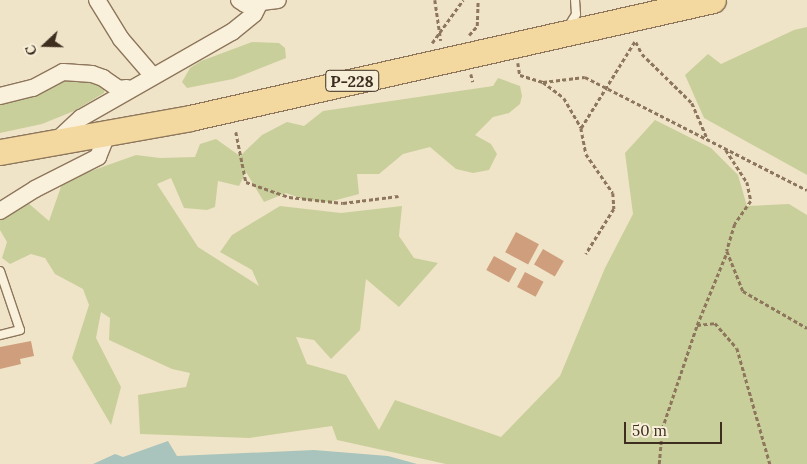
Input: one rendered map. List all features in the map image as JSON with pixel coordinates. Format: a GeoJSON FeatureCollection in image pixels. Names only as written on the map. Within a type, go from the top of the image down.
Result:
{"type":"FeatureCollection","features":[{"type":"Feature","properties":{"kind":"main road","name":"Р-228"},"geometry":{"type":"LineString","coordinates":[[0,152],[107,135],[565,33],[635,30],[714,0]]}},
{"type":"Feature","properties":{"kind":"street"},"geometry":{"type":"LineString","coordinates":[[97,0],[121,39],[152,75]]}},
{"type":"Feature","properties":{"kind":"street"},"geometry":{"type":"LineString","coordinates":[[239,0],[245,4],[278,0]]}},
{"type":"Feature","properties":{"kind":"street"},"geometry":{"type":"LineString","coordinates":[[53,144],[81,118],[127,88],[232,32],[254,14],[260,2]]}},
{"type":"Feature","properties":{"kind":"street"},"geometry":{"type":"LineString","coordinates":[[0,96],[33,88],[63,72],[92,74],[103,78],[119,89],[127,88]]}},
{"type":"Feature","properties":{"kind":"street"},"geometry":{"type":"LineString","coordinates":[[0,211],[98,157],[107,135]]}},
{"type":"Feature","properties":{"kind":"lane"},"geometry":{"type":"LineString","coordinates":[[565,33],[576,14],[575,0]]}},
{"type":"Feature","properties":{"kind":"lane"},"geometry":{"type":"LineString","coordinates":[[0,271],[20,330],[0,335]]}},
{"type":"Feature","properties":{"kind":"path"},"geometry":{"type":"LineString","coordinates":[[435,0],[442,41]]}},
{"type":"Feature","properties":{"kind":"path"},"geometry":{"type":"LineString","coordinates":[[432,43],[463,0]]}},
{"type":"Feature","properties":{"kind":"path"},"geometry":{"type":"LineString","coordinates":[[462,37],[477,26],[478,0]]}},
{"type":"Feature","properties":{"kind":"path"},"geometry":{"type":"LineString","coordinates":[[581,128],[608,89],[635,30]]}},
{"type":"Feature","properties":{"kind":"path"},"geometry":{"type":"LineString","coordinates":[[635,30],[642,54],[692,103],[708,140]]}},
{"type":"Feature","properties":{"kind":"path"},"geometry":{"type":"LineString","coordinates":[[514,44],[520,75],[543,82],[564,98],[581,128],[586,154],[614,193],[614,209],[586,254]]}},
{"type":"Feature","properties":{"kind":"path"},"geometry":{"type":"LineString","coordinates":[[543,82],[585,77],[807,190]]}},
{"type":"Feature","properties":{"kind":"path"},"geometry":{"type":"LineString","coordinates":[[236,132],[246,182],[289,197],[343,203],[399,196]]}},
{"type":"Feature","properties":{"kind":"path"},"geometry":{"type":"LineString","coordinates":[[659,464],[662,429],[696,325],[727,251],[735,224],[750,201],[747,182],[726,148]]}},
{"type":"Feature","properties":{"kind":"path"},"geometry":{"type":"LineString","coordinates":[[727,251],[743,291],[807,328]]}},
{"type":"Feature","properties":{"kind":"path"},"geometry":{"type":"LineString","coordinates":[[696,325],[715,323],[737,348],[770,464]]}},
{"type":"Feature","properties":{"kind":"green space"},"geometry":{"type":"Polygon","coordinates":[[[807,27],[807,175],[704,118],[685,75],[708,54],[721,64],[794,30],[807,27]]]}},
{"type":"Feature","properties":{"kind":"green space"},"geometry":{"type":"Polygon","coordinates":[[[252,42],[279,43],[285,48],[286,58],[233,79],[187,88],[182,82],[190,68],[201,61],[252,42]]]}},
{"type":"Feature","properties":{"kind":"green space"},"geometry":{"type":"Polygon","coordinates":[[[86,77],[105,88],[104,93],[74,111],[42,124],[0,133],[0,103],[28,97],[56,80],[86,77]]]}},
{"type":"Feature","properties":{"kind":"green space"},"geometry":{"type":"Polygon","coordinates":[[[498,78],[520,86],[522,96],[520,104],[509,113],[493,117],[475,135],[491,144],[497,154],[489,170],[473,173],[456,169],[430,147],[403,154],[379,174],[357,174],[359,194],[329,202],[305,200],[286,193],[264,202],[246,172],[239,186],[218,181],[215,207],[207,210],[184,208],[171,178],[157,184],[198,247],[259,286],[252,270],[220,252],[232,235],[280,206],[341,213],[402,206],[399,236],[414,258],[438,263],[399,307],[366,279],[360,330],[331,359],[314,340],[296,337],[307,364],[346,375],[379,430],[395,400],[501,437],[560,376],[605,268],[633,214],[625,153],[655,120],[711,148],[738,175],[747,206],[789,204],[807,215],[807,464],[446,464],[337,440],[332,426],[249,438],[140,434],[138,395],[186,387],[190,373],[172,369],[109,340],[110,318],[101,312],[96,338],[121,387],[111,425],[72,358],[89,305],[83,289],[55,274],[45,258],[31,254],[10,264],[2,258],[7,242],[0,230],[0,217],[27,202],[49,221],[63,181],[136,155],[160,158],[195,157],[200,144],[216,139],[240,156],[262,135],[287,122],[304,126],[323,111],[493,86],[498,78]]]}},
{"type":"Feature","properties":{"kind":"water"},"geometry":{"type":"Polygon","coordinates":[[[168,441],[177,456],[314,450],[388,456],[417,464],[93,464],[115,454],[123,457],[168,441]]]}},
{"type":"Feature","properties":{"kind":"building"},"geometry":{"type":"Polygon","coordinates":[[[516,232],[539,244],[528,265],[505,252],[516,232]]]}},
{"type":"Feature","properties":{"kind":"building"},"geometry":{"type":"Polygon","coordinates":[[[543,249],[564,261],[555,277],[534,265],[543,249]]]}},
{"type":"Feature","properties":{"kind":"building"},"geometry":{"type":"Polygon","coordinates":[[[494,256],[517,269],[509,283],[486,270],[494,256]]]}},
{"type":"Feature","properties":{"kind":"building"},"geometry":{"type":"Polygon","coordinates":[[[525,272],[544,282],[536,297],[517,287],[525,272]]]}},
{"type":"Feature","properties":{"kind":"building"},"geometry":{"type":"Polygon","coordinates":[[[31,341],[34,356],[20,359],[21,364],[0,369],[0,347],[31,341]]]}}]}
